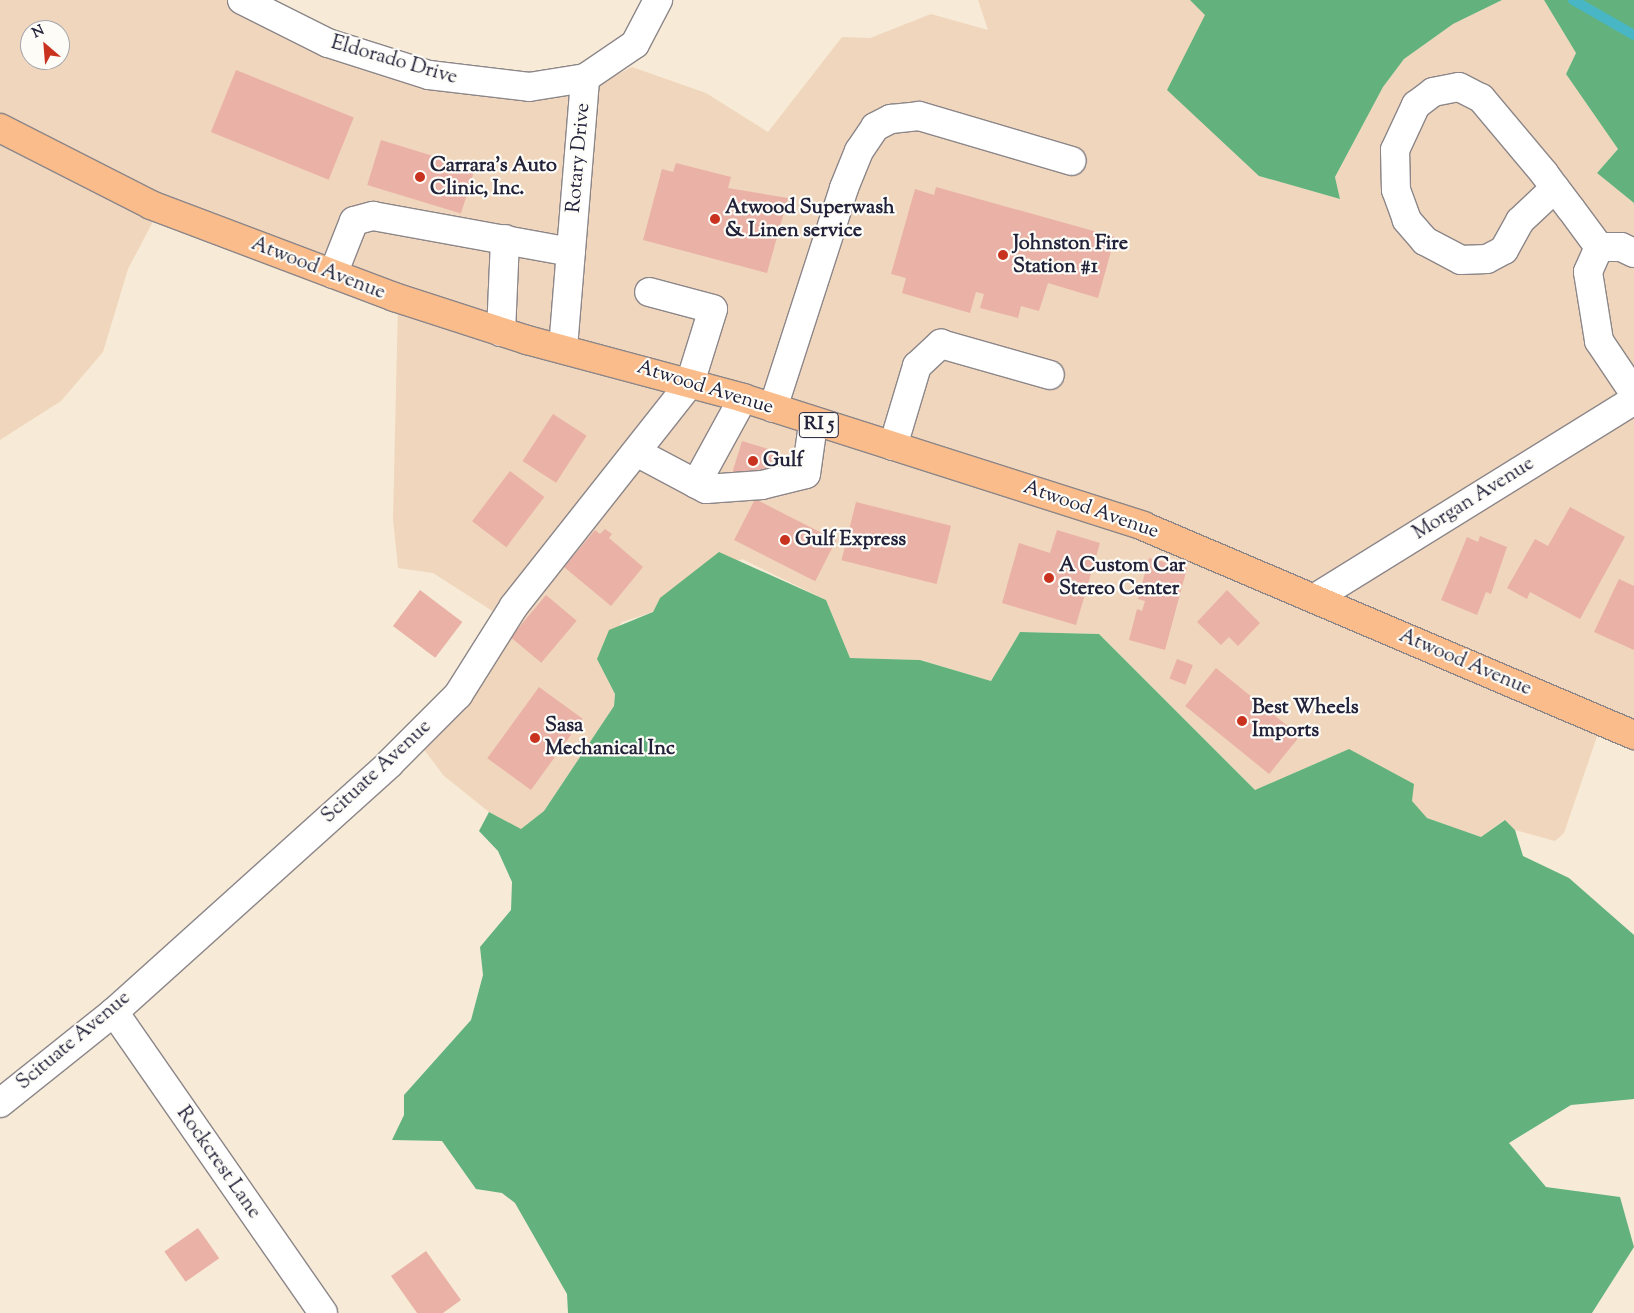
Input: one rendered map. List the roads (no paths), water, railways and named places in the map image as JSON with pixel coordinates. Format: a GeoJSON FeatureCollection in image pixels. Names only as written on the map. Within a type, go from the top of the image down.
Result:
{"type":"FeatureCollection","features":[{"type":"Feature","properties":{"kind":"main road","name":"Atwood Avenue"},"geometry":{"type":"LineString","coordinates":[[0,128],[151,205],[333,274],[501,332],[743,398],[813,424],[893,446],[1143,526],[1634,735]]}},
{"type":"Feature","properties":{"kind":"street","name":"Eldorado Drive"},"geometry":{"type":"LineString","coordinates":[[242,0],[328,43],[428,75],[529,87],[585,78]]}},
{"type":"Feature","properties":{"kind":"street","name":"Rotary Drive"},"geometry":{"type":"LineString","coordinates":[[563,348],[585,78],[635,44],[658,0]]}},
{"type":"Feature","properties":{"kind":"street"},"geometry":{"type":"LineString","coordinates":[[1555,188],[1520,221],[1504,250],[1487,259],[1462,260],[1425,241],[1407,220],[1396,190],[1395,150],[1416,105],[1433,92],[1459,87],[1481,98],[1555,188],[1599,247]]}},
{"type":"Feature","properties":{"kind":"street"},"geometry":{"type":"LineString","coordinates":[[774,408],[844,188],[859,151],[875,127],[890,119],[920,116],[1072,161]]}},
{"type":"Feature","properties":{"kind":"street"},"geometry":{"type":"LineString","coordinates":[[333,274],[354,221],[374,216],[571,252]]}},
{"type":"Feature","properties":{"kind":"street"},"geometry":{"type":"LineString","coordinates":[[501,332],[505,240]]}},
{"type":"Feature","properties":{"kind":"street"},"geometry":{"type":"LineString","coordinates":[[1599,247],[1621,247],[1634,253]]}},
{"type":"Feature","properties":{"kind":"street"},"geometry":{"type":"LineString","coordinates":[[1599,247],[1588,272],[1599,341],[1634,393]]}},
{"type":"Feature","properties":{"kind":"street","name":"Scituate Avenue"},"geometry":{"type":"LineString","coordinates":[[0,1103],[114,1012],[389,764],[458,695],[514,606],[638,453],[690,383],[713,309],[649,292]]}},
{"type":"Feature","properties":{"kind":"street"},"geometry":{"type":"LineString","coordinates":[[893,446],[917,366],[942,344],[1050,375]]}},
{"type":"Feature","properties":{"kind":"street"},"geometry":{"type":"LineString","coordinates":[[696,484],[743,398]]}},
{"type":"Feature","properties":{"kind":"street","name":"Morgan Avenue"},"geometry":{"type":"LineString","coordinates":[[1315,598],[1634,400]]}},
{"type":"Feature","properties":{"kind":"street"},"geometry":{"type":"LineString","coordinates":[[638,453],[706,489],[762,485],[806,474],[813,424]]}},
{"type":"Feature","properties":{"kind":"street","name":"Rockcrest Lane"},"geometry":{"type":"LineString","coordinates":[[114,1012],[323,1313]]}},
{"type":"Feature","properties":{"kind":"waterway"},"geometry":{"type":"LineString","coordinates":[[1573,0],[1634,35]]}},
{"type":"Feature","properties":{"kind":"place","name":"Carrara's Auto Clinic, Inc."},"geometry":{"type":"Point","coordinates":[420,177]}},
{"type":"Feature","properties":{"kind":"place","name":"Atwood Superwash & Linen service"},"geometry":{"type":"Point","coordinates":[715,219]}},
{"type":"Feature","properties":{"kind":"place","name":"Johnston Fire Station #1"},"geometry":{"type":"Point","coordinates":[1003,255]}},
{"type":"Feature","properties":{"kind":"place","name":"Gulf"},"geometry":{"type":"Point","coordinates":[753,461]}},
{"type":"Feature","properties":{"kind":"place","name":"Gulf Express"},"geometry":{"type":"Point","coordinates":[785,540]}},
{"type":"Feature","properties":{"kind":"place","name":"A Custom Car Stereo Center"},"geometry":{"type":"Point","coordinates":[1049,578]}},
{"type":"Feature","properties":{"kind":"place","name":"Best Wheels Imports"},"geometry":{"type":"Point","coordinates":[1242,721]}},
{"type":"Feature","properties":{"kind":"place","name":"Sasa Mechanical Inc"},"geometry":{"type":"Point","coordinates":[535,738]}}]}
